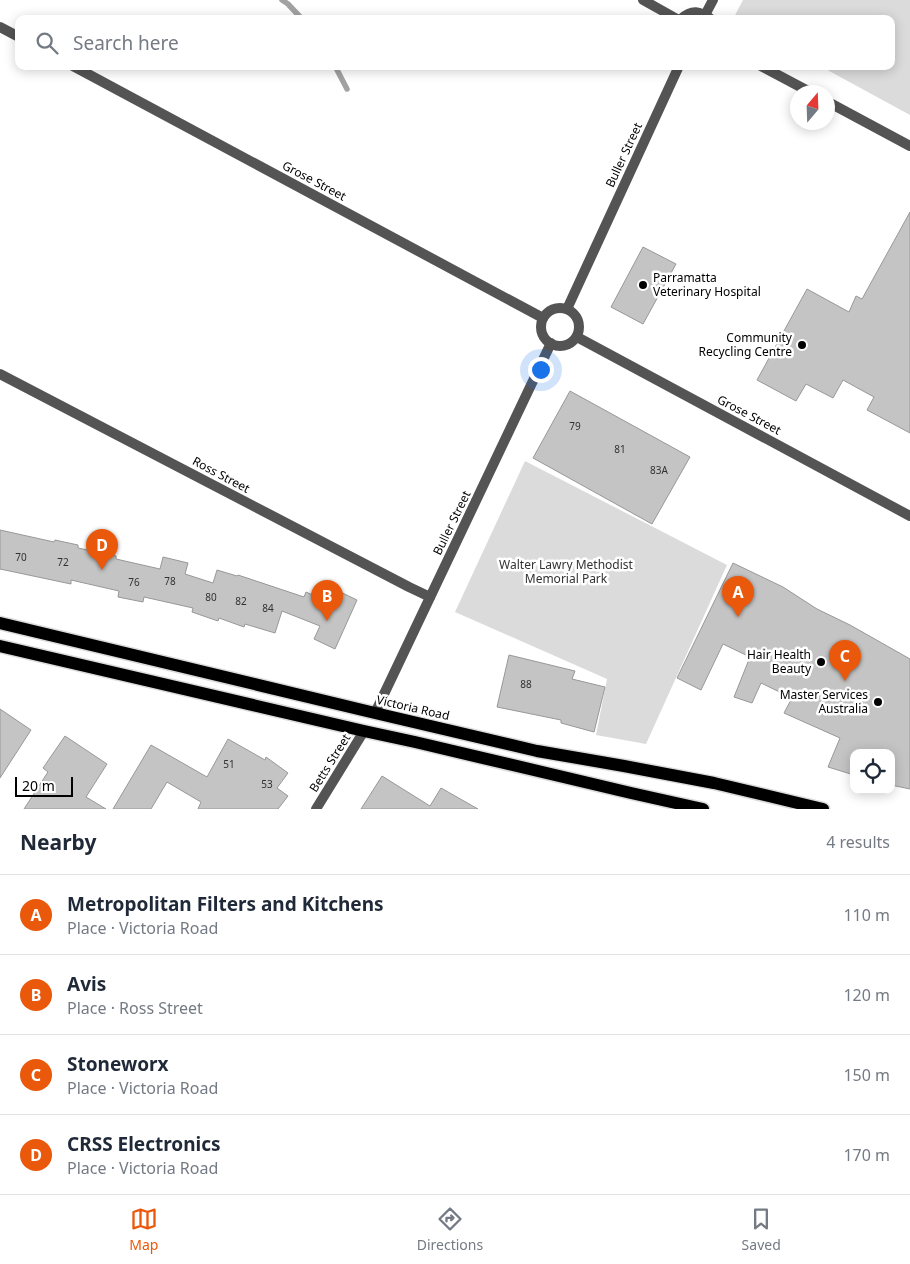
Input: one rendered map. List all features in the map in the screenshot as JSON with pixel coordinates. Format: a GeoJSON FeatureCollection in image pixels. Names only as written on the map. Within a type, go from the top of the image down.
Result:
{"type":"FeatureCollection","features":[{"type":"Feature","properties":{"kind":"main road","name":"Victoria Road"},"geometry":{"type":"LineString","coordinates":[[0,622],[537,751],[714,783],[822,809]]}},
{"type":"Feature","properties":{"kind":"main road"},"geometry":{"type":"LineString","coordinates":[[0,646],[631,794],[704,809]]}},
{"type":"Feature","properties":{"kind":"street"},"geometry":{"type":"LineString","coordinates":[[643,0],[670,15]]}},
{"type":"Feature","properties":{"kind":"street"},"geometry":{"type":"LineString","coordinates":[[709,15],[713,0]]}},
{"type":"Feature","properties":{"kind":"street"},"geometry":{"type":"LineString","coordinates":[[688,15],[698,12],[704,15]]}},
{"type":"Feature","properties":{"kind":"street"},"geometry":{"type":"LineString","coordinates":[[0,27],[15,35]]}},
{"type":"Feature","properties":{"kind":"street","name":"Grose Street"},"geometry":{"type":"LineString","coordinates":[[80,70],[543,318]]}},
{"type":"Feature","properties":{"kind":"street","name":"Buller Street"},"geometry":{"type":"LineString","coordinates":[[567,309],[677,70]]}},
{"type":"Feature","properties":{"kind":"street"},"geometry":{"type":"LineString","coordinates":[[769,70],[797,85]]}},
{"type":"Feature","properties":{"kind":"street"},"geometry":{"type":"LineString","coordinates":[[835,106],[910,146]]}},
{"type":"Feature","properties":{"kind":"street"},"geometry":{"type":"LineString","coordinates":[[567,309],[576,316],[579,332],[568,344],[557,345],[547,340],[542,330],[543,318],[551,310],[567,309]]}},
{"type":"Feature","properties":{"kind":"street","name":"Grose Street"},"geometry":{"type":"LineString","coordinates":[[577,336],[910,516]]}},
{"type":"Feature","properties":{"kind":"street","name":"Buller Street"},"geometry":{"type":"LineString","coordinates":[[376,713],[552,343]]}},
{"type":"Feature","properties":{"kind":"street","name":"Ross Street"},"geometry":{"type":"LineString","coordinates":[[0,374],[430,597]]}},
{"type":"Feature","properties":{"kind":"street","name":"Betts Street"},"geometry":{"type":"LineString","coordinates":[[316,809],[364,731]]}},
{"type":"Feature","properties":{"kind":"green space"},"geometry":{"type":"Polygon","coordinates":[[[743,0],[910,0],[910,115],[827,70],[895,70],[895,15],[735,15],[743,0]]]}},
{"type":"Feature","properties":{"kind":"green space","name":"Walter Lawry Methodist Memorial Park"},"geometry":{"type":"Polygon","coordinates":[[[525,461],[727,565],[646,744],[596,735],[607,679],[455,612],[525,461]]]}},
{"type":"Feature","properties":{"kind":"building"},"geometry":{"type":"Polygon","coordinates":[[[910,212],[910,433],[867,410],[874,397],[843,380],[833,398],[806,384],[796,401],[757,380],[807,289],[849,312],[856,296],[862,299],[910,212]]]}},
{"type":"Feature","properties":{"kind":"building","name":"Parramatta Veterinary Hospital"},"geometry":{"type":"Polygon","coordinates":[[[643,247],[676,264],[643,324],[611,307],[643,247]]]}},
{"type":"Feature","properties":{"kind":"building"},"geometry":{"type":"Polygon","coordinates":[[[570,391],[690,457],[652,524],[533,458],[570,391]]]}},
{"type":"Feature","properties":{"kind":"building"},"geometry":{"type":"Polygon","coordinates":[[[0,530],[54,542],[55,540],[78,545],[78,548],[116,556],[116,559],[160,569],[163,557],[188,563],[185,574],[213,583],[217,570],[304,597],[306,592],[330,603],[336,590],[357,600],[335,649],[314,639],[320,626],[282,611],[275,633],[245,624],[244,627],[219,618],[218,621],[192,612],[193,608],[144,597],[143,602],[118,597],[119,591],[71,580],[71,584],[0,569],[0,530]]]}},
{"type":"Feature","properties":{"kind":"building"},"geometry":{"type":"Polygon","coordinates":[[[733,563],[783,587],[817,609],[850,625],[910,659],[910,789],[895,786],[895,749],[850,749],[850,774],[828,767],[840,738],[784,713],[792,698],[761,683],[752,703],[734,697],[750,657],[723,644],[701,690],[677,678],[733,563]]]}},
{"type":"Feature","properties":{"kind":"building"},"geometry":{"type":"Polygon","coordinates":[[[509,655],[575,671],[572,679],[605,687],[594,732],[561,723],[561,720],[497,707],[509,655]]]}},
{"type":"Feature","properties":{"kind":"building"},"geometry":{"type":"Polygon","coordinates":[[[0,709],[31,730],[0,778],[0,709]]]}},
{"type":"Feature","properties":{"kind":"building"},"geometry":{"type":"Polygon","coordinates":[[[65,736],[107,764],[86,797],[106,809],[24,809],[48,772],[43,768],[65,736]]]}},
{"type":"Feature","properties":{"kind":"building"},"geometry":{"type":"Polygon","coordinates":[[[228,739],[265,760],[266,757],[288,773],[277,788],[288,796],[278,809],[198,809],[201,802],[167,782],[151,809],[113,809],[151,745],[207,777],[228,739]]]}},
{"type":"Feature","properties":{"kind":"building"},"geometry":{"type":"Polygon","coordinates":[[[382,776],[430,806],[441,788],[478,809],[361,809],[382,776]]]}},
{"type":"Feature","properties":{"kind":"waterway"},"geometry":{"type":"LineString","coordinates":[[282,0],[298,15]]}},
{"type":"Feature","properties":{"kind":"waterway"},"geometry":{"type":"LineString","coordinates":[[337,70],[347,89]]}},
{"type":"Feature","properties":{"kind":"place","name":"Parramatta Veterinary Hospital"},"geometry":{"type":"Point","coordinates":[643,285]}},
{"type":"Feature","properties":{"kind":"place","name":"Community Recycling Centre"},"geometry":{"type":"Point","coordinates":[802,345]}},
{"type":"Feature","properties":{"kind":"place","name":"CRSS Electronics"},"geometry":{"type":"Point","coordinates":[102,570]}},
{"type":"Feature","properties":{"kind":"place","name":"Metropolitan Filters and Kitchens"},"geometry":{"type":"Point","coordinates":[738,617]}},
{"type":"Feature","properties":{"kind":"place","name":"Avis"},"geometry":{"type":"Point","coordinates":[327,621]}},
{"type":"Feature","properties":{"kind":"place","name":"Hair Health Beauty"},"geometry":{"type":"Point","coordinates":[821,662]}},
{"type":"Feature","properties":{"kind":"place","name":"Stoneworx"},"geometry":{"type":"Point","coordinates":[845,681]}},
{"type":"Feature","properties":{"kind":"place","name":"Master Services Australia"},"geometry":{"type":"Point","coordinates":[878,702]}}]}
